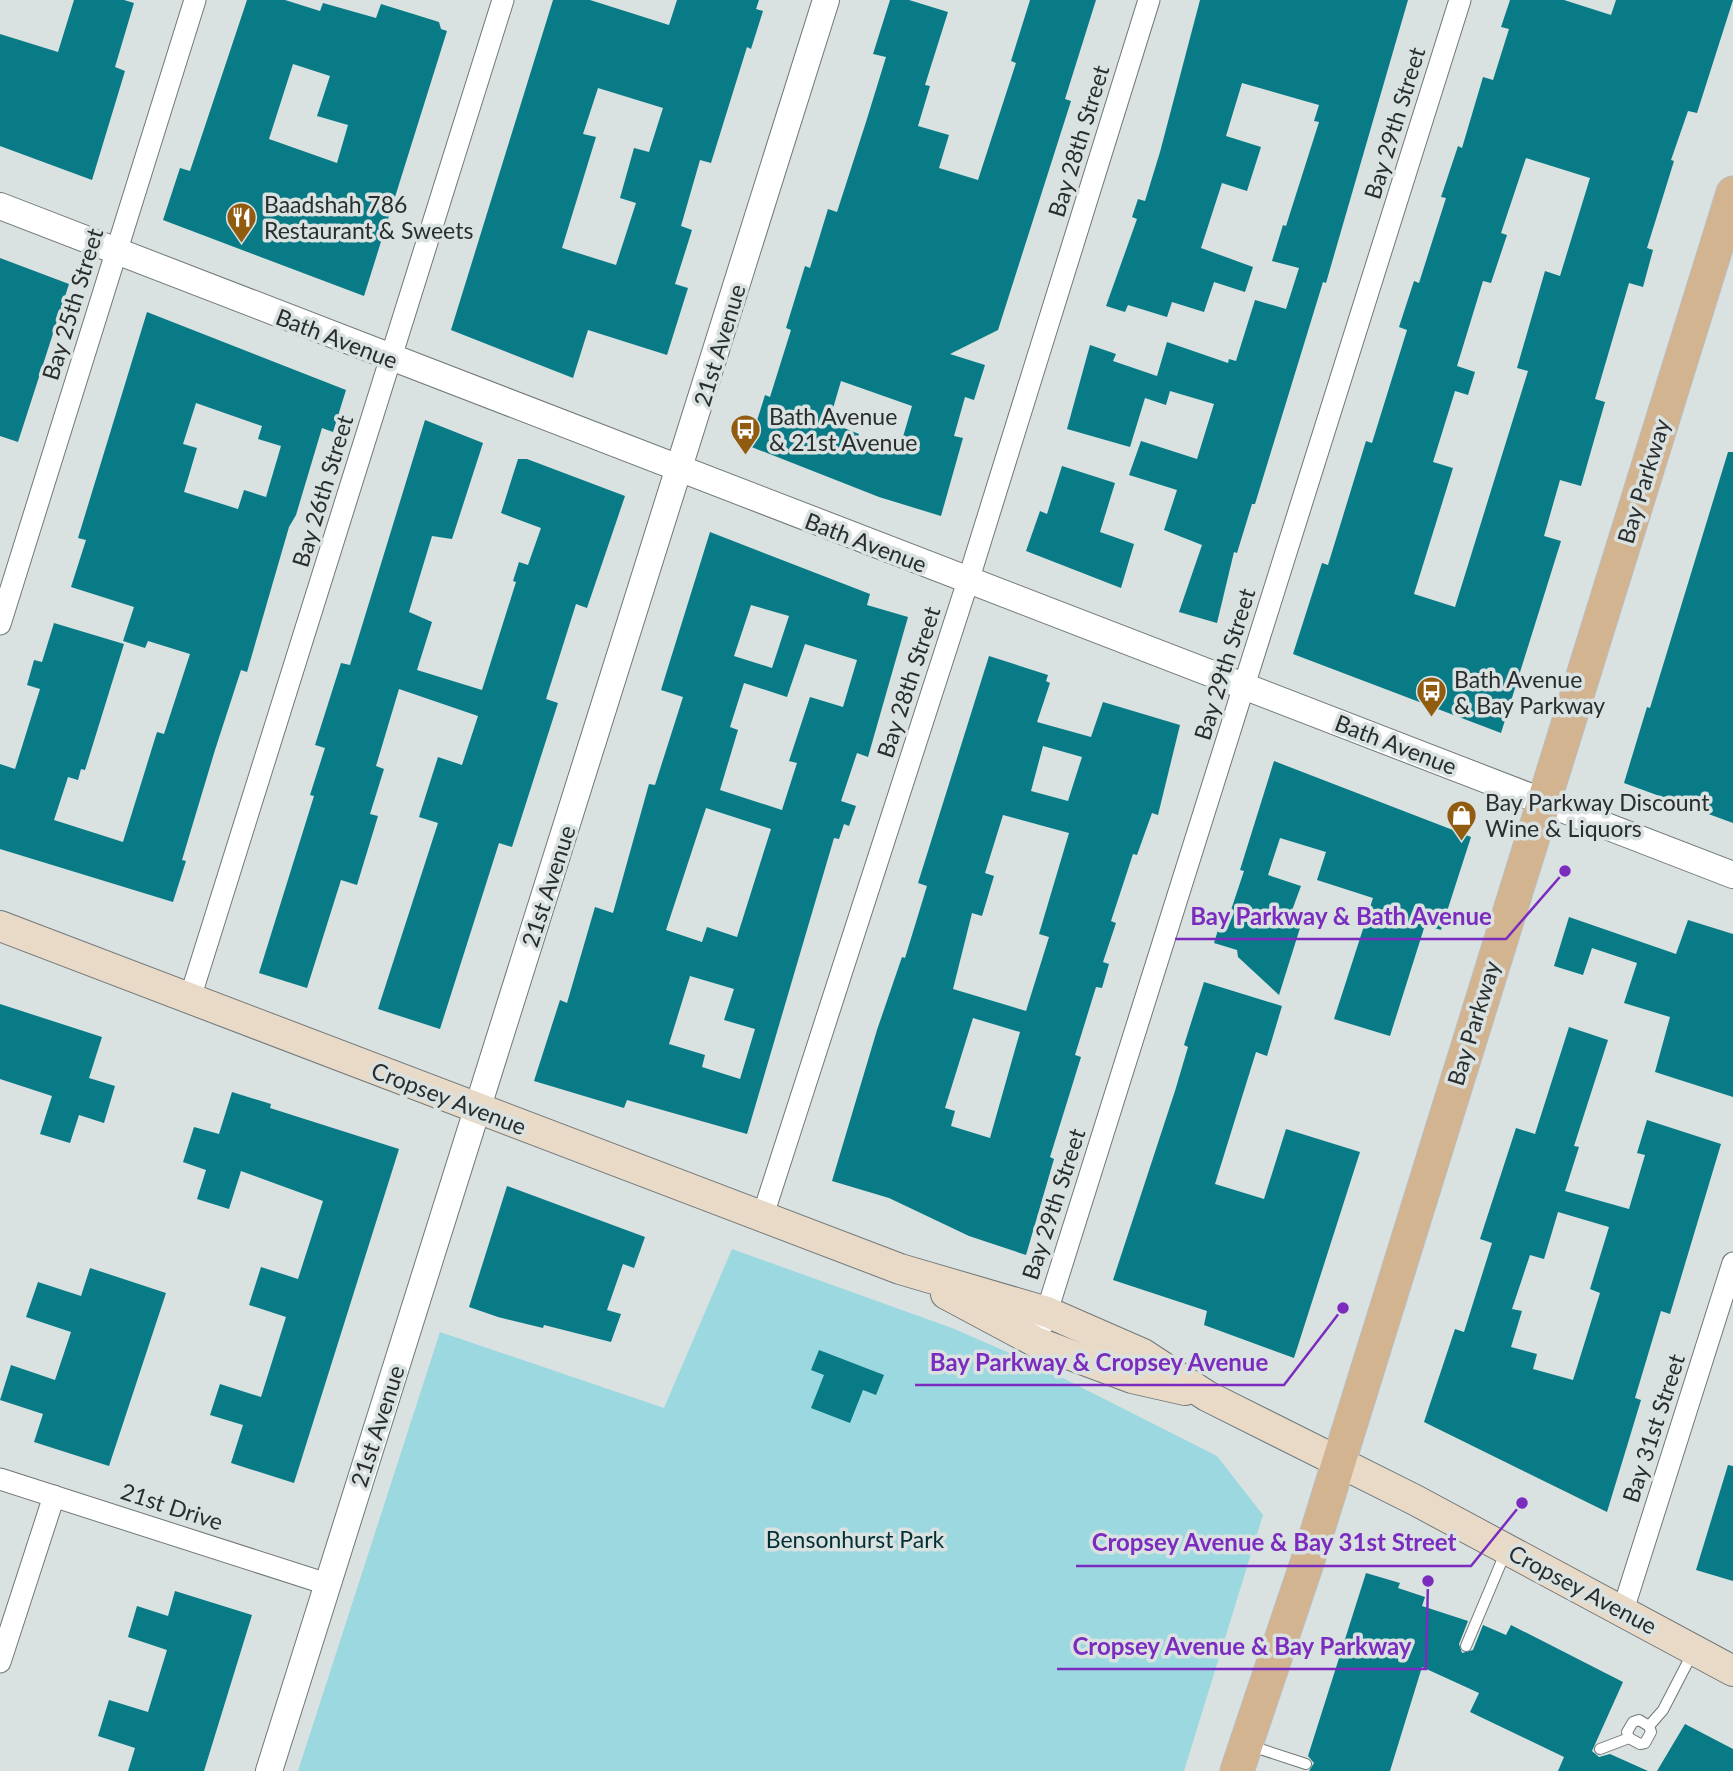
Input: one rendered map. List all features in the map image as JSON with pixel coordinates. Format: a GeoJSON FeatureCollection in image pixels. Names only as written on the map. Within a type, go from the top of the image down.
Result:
{"type":"FeatureCollection","features":[{"type":"Feature","properties":{"kind":"main road","name":"Bay Parkway"},"geometry":{"type":"LineString","coordinates":[[1241,1758],[1338,1461],[1733,193]]}},
{"type":"Feature","properties":{"kind":"main road","name":"Cropsey Avenue"},"geometry":{"type":"LineString","coordinates":[[0,926],[900,1269],[1047,1312],[1143,1354],[1207,1396],[1507,1549],[1733,1671]]}},
{"type":"Feature","properties":{"kind":"main road","name":"Cropsey Avenue"},"geometry":{"type":"LineString","coordinates":[[900,1269],[1036,1342],[1132,1378],[1207,1396]]}},
{"type":"Feature","properties":{"kind":"street","name":"Bay 25th Street"},"geometry":{"type":"LineString","coordinates":[[0,624],[195,0]]}},
{"type":"Feature","properties":{"kind":"street","name":"Bay 26th Street"},"geometry":{"type":"LineString","coordinates":[[190,998],[503,0]]}},
{"type":"Feature","properties":{"kind":"street","name":"21st Avenue"},"geometry":{"type":"LineString","coordinates":[[269,1771],[826,0]]}},
{"type":"Feature","properties":{"kind":"street","name":"Bay 28th Street"},"geometry":{"type":"LineString","coordinates":[[762,1218],[968,581],[1149,0]]}},
{"type":"Feature","properties":{"kind":"street","name":"Bay 29th Street"},"geometry":{"type":"LineString","coordinates":[[1036,1342],[1460,0]]}},
{"type":"Feature","properties":{"kind":"street","name":"Bath Avenue"},"geometry":{"type":"LineString","coordinates":[[0,206],[1733,875]]}},
{"type":"Feature","properties":{"kind":"street","name":"Bay 31st Street"},"geometry":{"type":"LineString","coordinates":[[1623,1610],[1733,1263]]}},
{"type":"Feature","properties":{"kind":"street","name":"21st Drive"},"geometry":{"type":"LineString","coordinates":[[0,1479],[327,1584]]}},
{"type":"Feature","properties":{"kind":"street"},"geometry":{"type":"LineString","coordinates":[[0,1662],[54,1496]]}},
{"type":"Feature","properties":{"kind":"lane"},"geometry":{"type":"LineString","coordinates":[[1466,1646],[1507,1549]]}},
{"type":"Feature","properties":{"kind":"lane"},"geometry":{"type":"LineString","coordinates":[[1650,1726],[1663,1710],[1695,1649]]}},
{"type":"Feature","properties":{"kind":"lane"},"geometry":{"type":"LineString","coordinates":[[1633,1722],[1645,1722],[1650,1726],[1651,1732],[1646,1742],[1640,1744],[1629,1738],[1627,1732],[1633,1722]]}},
{"type":"Feature","properties":{"kind":"lane"},"geometry":{"type":"LineString","coordinates":[[1600,1749],[1629,1738]]}},
{"type":"Feature","properties":{"kind":"lane"},"geometry":{"type":"LineString","coordinates":[[1241,1758],[1306,1764]]}},
{"type":"Feature","properties":{"kind":"green space","name":"Bensonhurst Park"},"geometry":{"type":"Polygon","coordinates":[[[732,1249],[952,1328],[1039,1366],[1217,1456],[1263,1515],[1184,1771],[298,1771],[440,1332],[664,1408],[732,1249]]]}},
{"type":"Feature","properties":{"kind":"building"},"geometry":{"type":"Polygon","coordinates":[[[74,0],[124,0],[134,3],[115,67],[125,71],[92,180],[0,146],[0,34],[58,52],[74,0]]]}},
{"type":"Feature","properties":{"kind":"building"},"geometry":{"type":"Polygon","coordinates":[[[247,0],[285,0],[320,11],[323,3],[376,18],[381,4],[439,22],[441,29],[447,31],[364,296],[163,220],[180,168],[190,171],[247,0]],[[293,64],[269,139],[337,163],[348,125],[317,116],[330,76],[293,64]]]}},
{"type":"Feature","properties":{"kind":"building"},"geometry":{"type":"Polygon","coordinates":[[[553,0],[590,0],[669,25],[677,0],[759,0],[756,9],[763,11],[751,49],[747,47],[711,163],[700,160],[681,226],[692,230],[675,284],[688,288],[667,355],[588,330],[573,378],[451,330],[553,0]],[[598,88],[583,134],[596,137],[562,248],[616,265],[636,203],[620,198],[634,148],[649,152],[663,108],[598,88]]]}},
{"type":"Feature","properties":{"kind":"building"},"geometry":{"type":"Polygon","coordinates":[[[890,0],[909,0],[948,12],[925,85],[930,86],[918,126],[949,135],[939,168],[978,180],[1016,63],[1011,61],[1030,0],[1096,0],[1065,99],[1071,101],[998,330],[950,354],[985,365],[974,400],[965,397],[954,436],[963,438],[941,516],[879,497],[749,446],[765,395],[770,397],[791,330],[786,328],[805,266],[810,268],[828,209],[837,212],[866,122],[886,57],[873,54],[890,0]],[[841,381],[829,422],[859,434],[857,441],[898,454],[912,406],[841,381]]]}},
{"type":"Feature","properties":{"kind":"building"},"geometry":{"type":"Polygon","coordinates":[[[1200,0],[1408,0],[1326,283],[1323,282],[1255,504],[1252,504],[1237,553],[1234,552],[1217,623],[1179,612],[1202,545],[1164,530],[1177,490],[1129,475],[1141,441],[1197,459],[1214,404],[1170,391],[1166,405],[1145,398],[1130,447],[1067,429],[1090,345],[1116,354],[1113,361],[1157,376],[1167,342],[1228,363],[1229,359],[1236,361],[1255,300],[1286,309],[1299,268],[1272,261],[1319,122],[1314,121],[1319,105],[1242,83],[1226,136],[1261,147],[1247,191],[1222,183],[1201,248],[1253,267],[1245,292],[1214,282],[1204,312],[1172,302],[1167,317],[1128,305],[1125,312],[1106,306],[1137,219],[1132,217],[1138,199],[1145,201],[1200,0]]]}},
{"type":"Feature","properties":{"kind":"building"},"geometry":{"type":"Polygon","coordinates":[[[1510,0],[1564,0],[1611,15],[1616,0],[1733,0],[1697,113],[1688,111],[1671,160],[1674,161],[1647,248],[1653,250],[1643,287],[1629,283],[1595,399],[1605,402],[1581,486],[1560,480],[1544,536],[1561,541],[1501,733],[1293,654],[1322,563],[1328,565],[1366,441],[1372,443],[1407,330],[1399,327],[1414,281],[1419,283],[1446,198],[1441,197],[1458,146],[1462,148],[1483,77],[1493,80],[1509,29],[1501,27],[1510,0]],[[1526,158],[1501,233],[1507,235],[1491,283],[1483,281],[1457,366],[1475,372],[1468,395],[1455,391],[1433,462],[1453,468],[1414,594],[1455,607],[1528,371],[1517,368],[1545,271],[1560,276],[1590,178],[1526,158]]]}},
{"type":"Feature","properties":{"kind":"building"},"geometry":{"type":"Polygon","coordinates":[[[0,258],[69,284],[18,442],[0,436],[0,258]]]}},
{"type":"Feature","properties":{"kind":"building"},"geometry":{"type":"Polygon","coordinates":[[[147,312],[346,390],[333,432],[322,428],[296,515],[289,527],[247,672],[241,670],[215,750],[182,860],[186,861],[173,902],[0,849],[0,764],[15,769],[40,689],[27,685],[34,660],[42,662],[54,623],[124,644],[85,770],[81,769],[78,780],[68,777],[54,820],[123,842],[157,732],[164,734],[190,654],[148,641],[145,648],[123,641],[134,607],[71,587],[86,540],[78,538],[147,312]],[[196,403],[183,444],[197,448],[184,492],[238,509],[244,490],[266,497],[281,446],[258,439],[262,426],[196,403]]]}},
{"type":"Feature","properties":{"kind":"building"},"geometry":{"type":"Polygon","coordinates":[[[425,420],[483,443],[452,539],[432,536],[409,612],[432,622],[417,670],[482,690],[516,582],[513,581],[519,562],[528,565],[541,528],[501,513],[518,459],[527,459],[625,496],[587,608],[576,604],[546,699],[558,703],[512,847],[499,843],[440,1029],[378,1009],[438,823],[419,817],[438,757],[462,765],[478,716],[399,689],[376,766],[384,769],[370,814],[378,816],[357,885],[341,880],[307,988],[259,973],[314,796],[310,795],[325,748],[315,745],[341,663],[350,665],[425,420]]]}},
{"type":"Feature","properties":{"kind":"building"},"geometry":{"type":"Polygon","coordinates":[[[1728,452],[1733,452],[1733,823],[1624,783],[1647,707],[1650,708],[1728,452]]]}},
{"type":"Feature","properties":{"kind":"building"},"geometry":{"type":"Polygon","coordinates":[[[1062,466],[1115,483],[1100,532],[1134,544],[1121,588],[1026,551],[1040,511],[1047,514],[1062,466]]]}},
{"type":"Feature","properties":{"kind":"building"},"geometry":{"type":"Polygon","coordinates":[[[710,532],[870,594],[867,605],[908,617],[868,757],[857,753],[841,801],[856,806],[849,826],[844,824],[839,839],[834,838],[747,1134],[627,1100],[624,1108],[534,1081],[560,1000],[567,1003],[595,907],[613,913],[649,784],[655,785],[683,697],[661,690],[710,532]],[[751,605],[734,656],[772,668],[789,616],[751,605]],[[805,644],[787,697],[744,683],[730,727],[738,730],[720,790],[782,810],[797,763],[789,761],[810,697],[843,707],[857,660],[805,644]],[[706,808],[666,930],[702,942],[707,927],[737,937],[771,829],[706,808]],[[690,976],[669,1044],[705,1055],[702,1067],[740,1079],[755,1029],[724,1020],[734,989],[690,976]]]}},
{"type":"Feature","properties":{"kind":"building"},"geometry":{"type":"Polygon","coordinates":[[[989,656],[1048,675],[1046,681],[1050,683],[1037,722],[1091,737],[1103,702],[1180,725],[1158,815],[1152,813],[1137,855],[1133,854],[1111,921],[1116,923],[1103,962],[1109,964],[1102,988],[1096,987],[1075,1055],[1081,1057],[1050,1157],[1054,1159],[1026,1255],[969,1236],[889,1198],[832,1181],[877,1030],[902,957],[905,958],[927,886],[918,883],[989,656]],[[1043,746],[1031,791],[1068,801],[1082,757],[1043,746]],[[1003,815],[985,873],[994,876],[982,916],[972,913],[953,989],[1026,1011],[1049,937],[1039,934],[1069,833],[1003,815]],[[973,1018],[945,1108],[955,1111],[951,1126],[990,1138],[1020,1032],[973,1018]]]}},
{"type":"Feature","properties":{"kind":"building"},"geometry":{"type":"Polygon","coordinates":[[[1274,761],[1471,837],[1441,930],[1425,925],[1390,1036],[1334,1019],[1373,898],[1317,880],[1326,852],[1280,838],[1268,875],[1301,886],[1287,924],[1300,928],[1279,995],[1238,957],[1237,950],[1214,943],[1222,917],[1228,919],[1244,871],[1240,870],[1274,761]]]}},
{"type":"Feature","properties":{"kind":"building"},"geometry":{"type":"Polygon","coordinates":[[[1569,917],[1676,954],[1688,920],[1733,934],[1733,1097],[1655,1072],[1670,1017],[1624,1003],[1637,963],[1592,948],[1583,975],[1554,966],[1569,917]]]}},
{"type":"Feature","properties":{"kind":"building"},"geometry":{"type":"Polygon","coordinates":[[[1204,982],[1282,1006],[1267,1056],[1256,1052],[1215,1184],[1264,1199],[1286,1129],[1360,1152],[1294,1358],[1204,1325],[1207,1311],[1113,1280],[1175,1091],[1188,1047],[1184,1045],[1204,982]]]}},
{"type":"Feature","properties":{"kind":"building"},"geometry":{"type":"Polygon","coordinates":[[[0,1004],[102,1037],[89,1078],[115,1086],[104,1123],[79,1115],[70,1143],[40,1134],[52,1096],[0,1079],[0,1004]]]}},
{"type":"Feature","properties":{"kind":"building"},"geometry":{"type":"Polygon","coordinates":[[[1569,1027],[1608,1040],[1574,1146],[1579,1147],[1565,1191],[1629,1209],[1645,1155],[1637,1153],[1647,1120],[1721,1144],[1670,1314],[1661,1311],[1635,1398],[1641,1400],[1607,1512],[1424,1422],[1455,1329],[1464,1332],[1492,1243],[1480,1239],[1516,1128],[1535,1134],[1569,1027]],[[1558,1212],[1544,1259],[1530,1255],[1512,1309],[1522,1311],[1511,1347],[1537,1354],[1533,1369],[1573,1380],[1600,1293],[1590,1289],[1609,1227],[1558,1212]]]}},
{"type":"Feature","properties":{"kind":"building"},"geometry":{"type":"Polygon","coordinates":[[[232,1092],[271,1104],[270,1108],[399,1149],[294,1483],[231,1463],[243,1425],[210,1415],[220,1384],[261,1397],[286,1317],[249,1305],[261,1267],[298,1279],[323,1201],[241,1171],[229,1209],[197,1199],[206,1170],[183,1162],[194,1127],[219,1134],[232,1092]]]}},
{"type":"Feature","properties":{"kind":"building"},"geometry":{"type":"Polygon","coordinates":[[[507,1186],[645,1237],[634,1268],[623,1264],[607,1310],[621,1314],[611,1342],[544,1325],[543,1328],[498,1317],[469,1307],[507,1186]]]}},
{"type":"Feature","properties":{"kind":"building"},"geometry":{"type":"Polygon","coordinates":[[[90,1268],[166,1293],[109,1466],[34,1442],[43,1414],[0,1400],[11,1365],[55,1380],[71,1332],[26,1317],[38,1282],[81,1296],[90,1268]]]}},
{"type":"Feature","properties":{"kind":"building"},"geometry":{"type":"Polygon","coordinates":[[[819,1350],[884,1375],[876,1395],[863,1390],[850,1423],[811,1408],[824,1375],[811,1370],[819,1350]]]}},
{"type":"Feature","properties":{"kind":"building"},"geometry":{"type":"Polygon","coordinates":[[[1728,1465],[1733,1466],[1733,1581],[1696,1570],[1728,1465]]]}},
{"type":"Feature","properties":{"kind":"building"},"geometry":{"type":"Polygon","coordinates":[[[1366,1573],[1400,1583],[1398,1588],[1425,1597],[1422,1606],[1468,1621],[1459,1644],[1462,1653],[1473,1650],[1483,1625],[1506,1635],[1511,1625],[1623,1682],[1592,1751],[1599,1757],[1610,1754],[1648,1771],[1558,1771],[1564,1757],[1470,1712],[1479,1693],[1422,1667],[1390,1771],[1309,1771],[1314,1763],[1308,1756],[1366,1573]]]}},
{"type":"Feature","properties":{"kind":"building"},"geometry":{"type":"Polygon","coordinates":[[[175,1591],[252,1615],[204,1771],[128,1771],[135,1748],[98,1736],[109,1700],[148,1712],[167,1650],[128,1637],[137,1606],[168,1616],[175,1591]]]}},
{"type":"Feature","properties":{"kind":"building"},"geometry":{"type":"Polygon","coordinates":[[[1685,1724],[1733,1749],[1733,1771],[1657,1771],[1685,1724]]]}},
{"type":"Feature","properties":{"kind":"place","name":"Baadshah 786 Restaurant & Sweets"},"geometry":{"type":"Point","coordinates":[241,244]}},
{"type":"Feature","properties":{"kind":"place","name":"Bath Avenue & 21st Avenue"},"geometry":{"type":"Point","coordinates":[746,456]}},
{"type":"Feature","properties":{"kind":"place","name":"Bath Avenue & Bay Parkway"},"geometry":{"type":"Point","coordinates":[1431,719]}},
{"type":"Feature","properties":{"kind":"place","name":"Bay Parkway Discount Wine & Liquors"},"geometry":{"type":"Point","coordinates":[1462,842]}},
{"type":"Feature","properties":{"kind":"place","name":"Bay Parkway & Bath Avenue"},"geometry":{"type":"Point","coordinates":[1565,871]}},
{"type":"Feature","properties":{"kind":"place","name":"Bay Parkway & Cropsey Avenue"},"geometry":{"type":"Point","coordinates":[1343,1308]}},
{"type":"Feature","properties":{"kind":"place","name":"Cropsey Avenue & Bay 31st Street"},"geometry":{"type":"Point","coordinates":[1522,1503]}},
{"type":"Feature","properties":{"kind":"place","name":"Cropsey Avenue & Bay Parkway"},"geometry":{"type":"Point","coordinates":[1428,1581]}}]}
